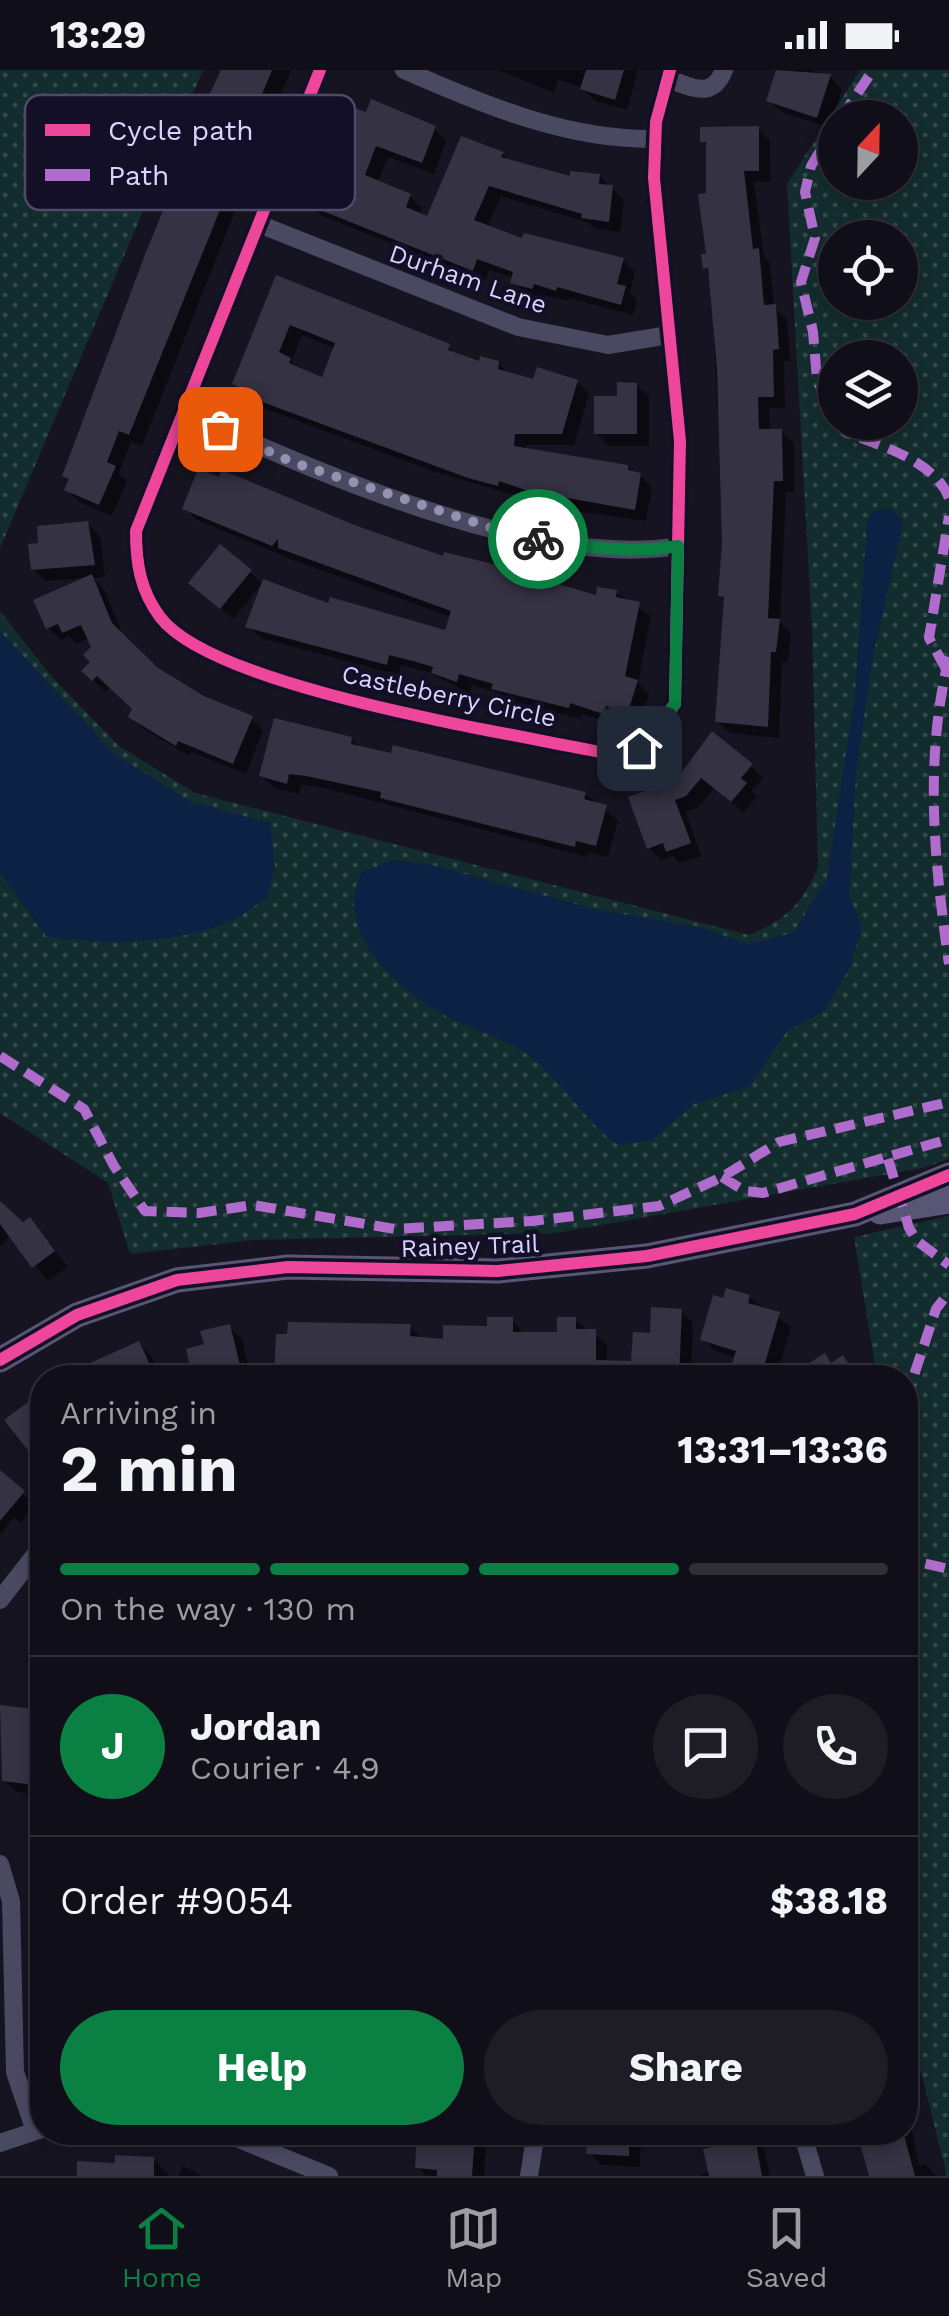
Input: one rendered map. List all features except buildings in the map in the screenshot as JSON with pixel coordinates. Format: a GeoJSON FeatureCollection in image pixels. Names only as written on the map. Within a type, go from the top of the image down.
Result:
{"type":"FeatureCollection","features":[{"type":"Feature","properties":{"kind":"street","name":"Castleberry Circle"},"geometry":{"type":"LineString","coordinates":[[310,95],[320,70]]}},
{"type":"Feature","properties":{"kind":"street"},"geometry":{"type":"LineString","coordinates":[[404,70],[520,119],[618,140],[655,139]]}},
{"type":"Feature","properties":{"kind":"street","name":"Castleberry Circle"},"geometry":{"type":"LineString","coordinates":[[264,210],[136,531],[136,565],[161,618],[191,642],[255,674],[600,752],[639,748],[675,704],[680,441],[654,178],[655,139],[669,74],[689,89],[705,90],[716,84],[724,70]]}},
{"type":"Feature","properties":{"kind":"street","name":"Durham Lane"},"geometry":{"type":"LineString","coordinates":[[258,224],[518,327],[608,345],[669,335]]}},
{"type":"Feature","properties":{"kind":"street"},"geometry":{"type":"LineString","coordinates":[[184,412],[292,462],[510,534],[603,550],[646,551],[678,546]]}},
{"type":"Feature","properties":{"kind":"street","name":"Rainey Trail"},"geometry":{"type":"LineString","coordinates":[[855,1214],[949,1175]]}},
{"type":"Feature","properties":{"kind":"street","name":"Rainey Trail"},"geometry":{"type":"LineString","coordinates":[[0,1360],[95,1308],[209,1274],[288,1267],[437,1272],[562,1266],[698,1248],[855,1214],[949,1201]]}},
{"type":"Feature","properties":{"kind":"street"},"geometry":{"type":"LineString","coordinates":[[0,1600],[30,1561]]}},
{"type":"Feature","properties":{"kind":"street"},"geometry":{"type":"LineString","coordinates":[[0,1864],[12,1913],[16,2072],[30,2107]]}},
{"type":"Feature","properties":{"kind":"street"},"geometry":{"type":"LineString","coordinates":[[0,2143],[30,2133]]}},
{"type":"Feature","properties":{"kind":"street"},"geometry":{"type":"LineString","coordinates":[[266,2145],[328,2176]]}},
{"type":"Feature","properties":{"kind":"street"},"geometry":{"type":"LineString","coordinates":[[528,2176],[534,2145]]}},
{"type":"Feature","properties":{"kind":"street"},"geometry":{"type":"LineString","coordinates":[[806,2145],[815,2176]]}},
{"type":"Feature","properties":{"kind":"green space"},"geometry":{"type":"Polygon","coordinates":[[[0,70],[203,70],[192,95],[25,95],[25,210],[144,210],[0,548],[0,70]]]}},
{"type":"Feature","properties":{"kind":"green space"},"geometry":{"type":"Polygon","coordinates":[[[860,70],[949,70],[949,1159],[923,1168],[556,1233],[254,1240],[130,1254],[108,1183],[0,1113],[0,611],[52,677],[119,746],[195,793],[749,935],[792,909],[818,867],[812,629],[787,184],[818,136],[818,200],[918,200],[918,100],[841,100],[860,70]]]}},
{"type":"Feature","properties":{"kind":"green space"},"geometry":{"type":"Polygon","coordinates":[[[949,1216],[949,2176],[918,2060],[918,1365],[875,1365],[854,1237],[949,1216]]]}},
{"type":"Feature","properties":{"kind":"water"},"geometry":{"type":"Polygon","coordinates":[[[891,508],[903,522],[873,657],[856,771],[849,895],[862,927],[849,969],[824,1011],[787,1031],[750,1086],[694,1104],[652,1140],[618,1145],[527,1054],[437,1011],[386,969],[371,952],[355,913],[355,893],[362,872],[394,860],[431,865],[598,910],[695,926],[748,944],[793,933],[827,879],[855,695],[867,523],[874,511],[891,508]]]}},
{"type":"Feature","properties":{"kind":"water"},"geometry":{"type":"Polygon","coordinates":[[[0,631],[114,754],[191,802],[270,823],[275,866],[267,898],[227,923],[160,939],[113,942],[46,936],[0,873],[0,631]]]}},
{"type":"Feature","properties":{"kind":"marked path"},"geometry":{"type":"LineString","coordinates":[[853,100],[873,70]]}},
{"type":"Feature","properties":{"kind":"marked path"},"geometry":{"type":"LineString","coordinates":[[818,154],[805,192],[815,238],[801,282],[813,332],[818,381]]}},
{"type":"Feature","properties":{"kind":"marked path"},"geometry":{"type":"LineString","coordinates":[[866,440],[919,464],[942,485],[949,498]]}},
{"type":"Feature","properties":{"kind":"marked path"},"geometry":{"type":"LineString","coordinates":[[946,669],[929,638],[949,516]]}},
{"type":"Feature","properties":{"kind":"marked path"},"geometry":{"type":"LineString","coordinates":[[949,657],[934,772],[936,849],[949,964]]}},
{"type":"Feature","properties":{"kind":"marked path"},"geometry":{"type":"LineString","coordinates":[[0,1056],[84,1109],[114,1166],[145,1211],[199,1213],[253,1205],[395,1229],[532,1221],[659,1206],[722,1177],[779,1142],[949,1102]]}},
{"type":"Feature","properties":{"kind":"marked path"},"geometry":{"type":"LineString","coordinates":[[722,1177],[745,1191],[763,1193],[949,1139]]}},
{"type":"Feature","properties":{"kind":"marked path"},"geometry":{"type":"LineString","coordinates":[[888,1159],[909,1228],[917,1241],[949,1265]]}},
{"type":"Feature","properties":{"kind":"marked path"},"geometry":{"type":"LineString","coordinates":[[917,1365],[936,1309],[949,1292]]}},
{"type":"Feature","properties":{"kind":"marked path"},"geometry":{"type":"LineString","coordinates":[[918,1562],[949,1569]]}},
{"type":"Feature","properties":{"kind":"cycle path"},"geometry":{"type":"LineString","coordinates":[[310,95],[320,70]]}},
{"type":"Feature","properties":{"kind":"cycle path"},"geometry":{"type":"LineString","coordinates":[[264,210],[136,531],[138,565],[148,597],[160,617],[191,642],[238,665],[298,686],[433,719],[600,752],[639,749],[675,704],[680,441],[654,178],[656,122],[670,70]]}},
{"type":"Feature","properties":{"kind":"cycle path"},"geometry":{"type":"LineString","coordinates":[[0,1360],[77,1315],[177,1280],[288,1267],[498,1271],[647,1256],[855,1214],[949,1175]]}},
{"type":"Feature","properties":{"kind":"way so far"},"geometry":{"type":"LineString","coordinates":[[220,429],[292,462],[510,534],[538,539]]}},
{"type":"Feature","properties":{"kind":"route"},"geometry":{"type":"LineString","coordinates":[[538,539],[603,550],[646,551],[678,546],[675,704],[650,741],[639,748]]}}]}
